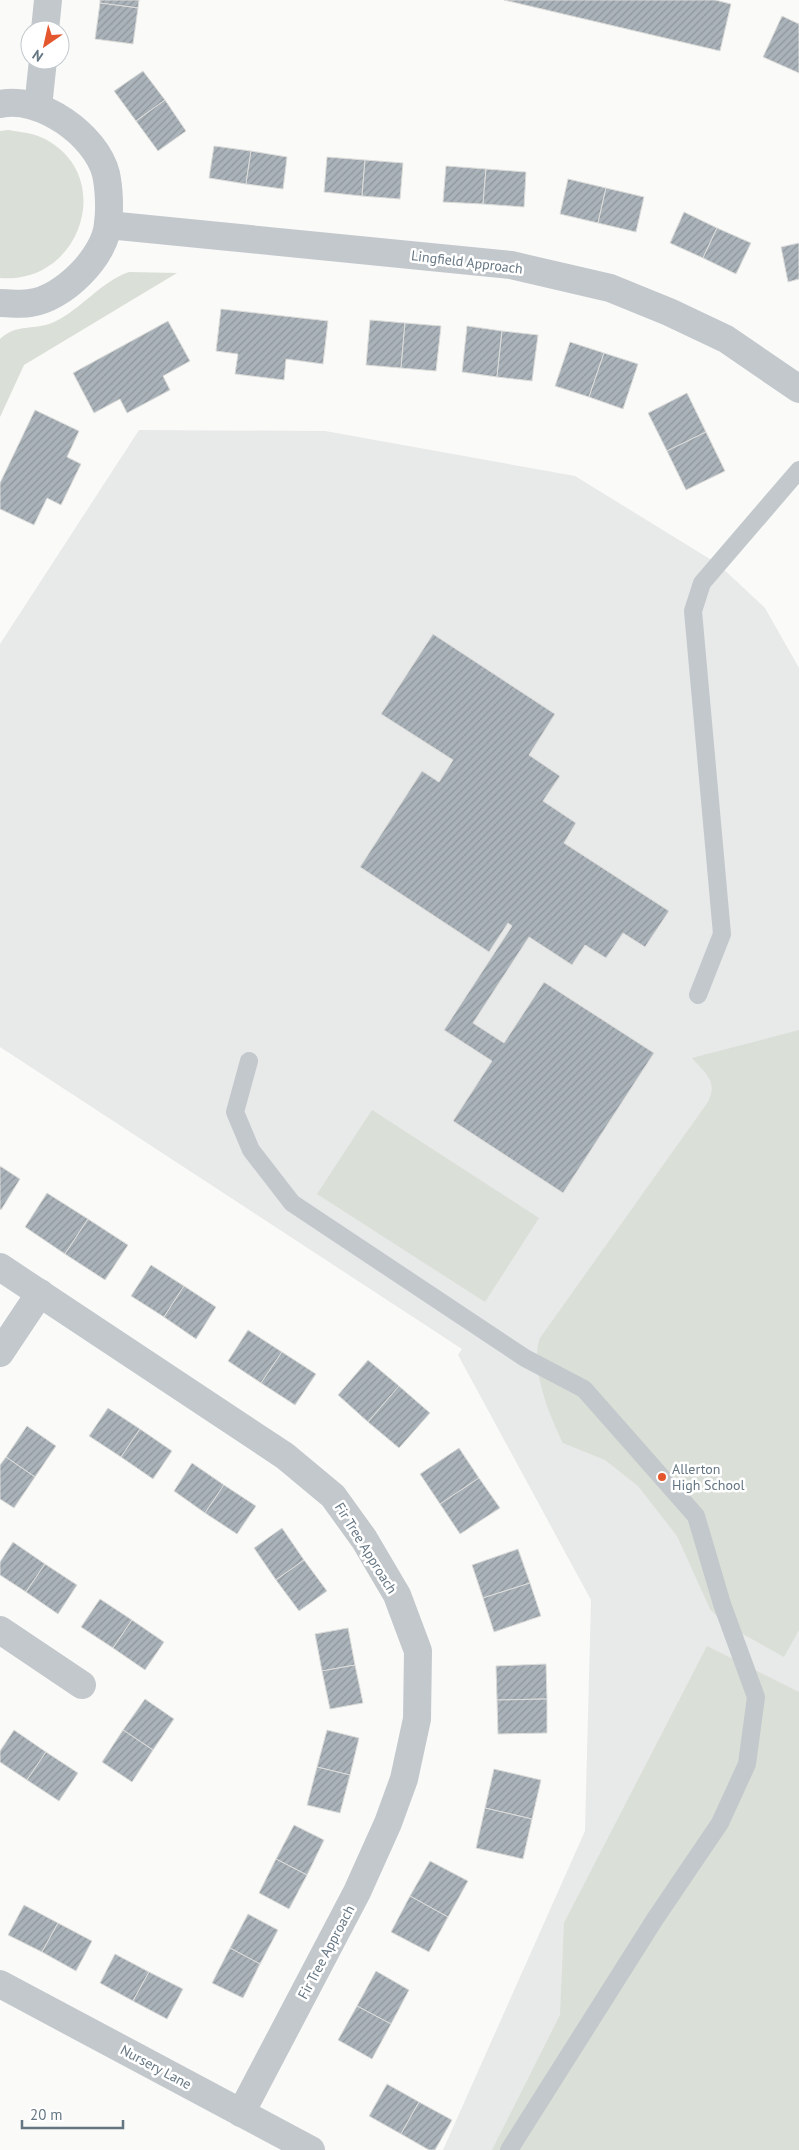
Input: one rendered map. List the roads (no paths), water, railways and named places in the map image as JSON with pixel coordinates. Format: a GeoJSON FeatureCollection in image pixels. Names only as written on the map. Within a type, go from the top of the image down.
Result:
{"type":"FeatureCollection","features":[{"type":"Feature","properties":{"kind":"street"},"geometry":{"type":"LineString","coordinates":[[46,20],[48,0]]}},
{"type":"Feature","properties":{"kind":"street"},"geometry":{"type":"LineString","coordinates":[[38,107],[42,70]]}},
{"type":"Feature","properties":{"kind":"street"},"geometry":{"type":"LineString","coordinates":[[0,104],[38,107],[63,118],[89,142],[106,173],[108,225],[96,258],[64,290],[32,303],[0,303]]}},
{"type":"Feature","properties":{"kind":"street","name":"Lingfield Approach"},"geometry":{"type":"LineString","coordinates":[[108,225],[511,265],[610,288],[669,312],[726,339],[799,389]]}},
{"type":"Feature","properties":{"kind":"street","name":"Fir Tree Approach"},"geometry":{"type":"LineString","coordinates":[[0,1267],[285,1456],[333,1496],[364,1539],[397,1595],[418,1651],[417,1718],[404,1779],[388,1823],[357,1892],[242,2113]]}},
{"type":"Feature","properties":{"kind":"street"},"geometry":{"type":"LineString","coordinates":[[0,1353],[40,1293]]}},
{"type":"Feature","properties":{"kind":"street"},"geometry":{"type":"LineString","coordinates":[[0,1630],[82,1685]]}},
{"type":"Feature","properties":{"kind":"street","name":"Nursery Lane"},"geometry":{"type":"LineString","coordinates":[[0,1984],[311,2150]]}},
{"type":"Feature","properties":{"kind":"lane"},"geometry":{"type":"LineString","coordinates":[[698,995],[722,934],[693,611],[702,583],[799,470]]}},
{"type":"Feature","properties":{"kind":"lane"},"geometry":{"type":"LineString","coordinates":[[249,1061],[236,1112],[251,1150],[292,1202],[525,1358],[584,1389],[696,1516],[722,1604],[756,1697],[747,1764],[720,1823],[655,1919],[510,2150]]}},
{"type":"Feature","properties":{"kind":"place","name":"Allerton High School"},"geometry":{"type":"Point","coordinates":[662,1477]}}]}
